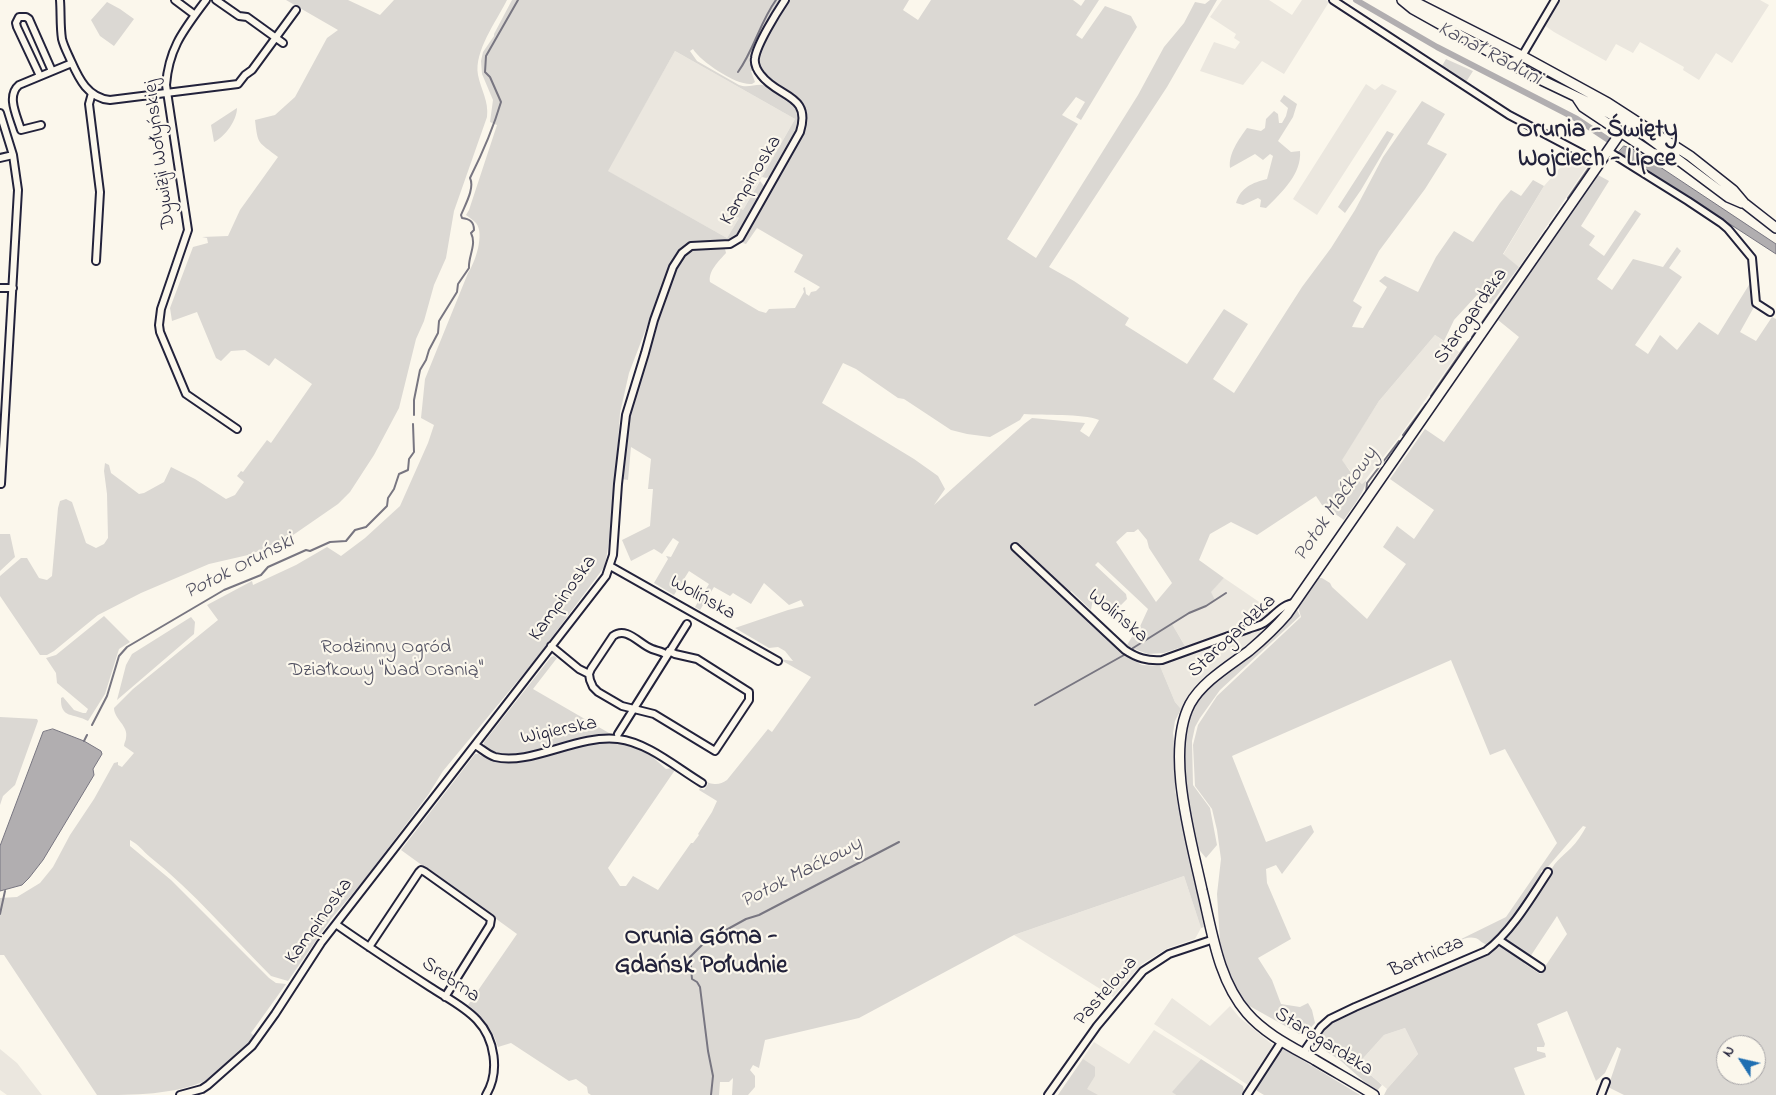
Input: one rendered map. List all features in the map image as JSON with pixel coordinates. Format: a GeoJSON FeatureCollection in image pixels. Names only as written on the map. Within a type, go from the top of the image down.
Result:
{"type":"FeatureCollection","features":[{"type":"Feature","properties":{"kind":"main road"},"geometry":{"type":"LineString","coordinates":[[1402,0],[1413,10],[1507,62],[1623,121],[1674,156],[1728,197],[1744,204],[1776,228]]}},
{"type":"Feature","properties":{"kind":"main road"},"geometry":{"type":"LineString","coordinates":[[1407,0],[1417,3],[1522,56],[1617,108],[1690,156],[1733,190],[1744,204]]}},
{"type":"Feature","properties":{"kind":"main road"},"geometry":{"type":"LineString","coordinates":[[1570,82],[1583,108],[1656,154],[1690,156]]}},
{"type":"Feature","properties":{"kind":"main road","name":"Starogardzka"},"geometry":{"type":"LineString","coordinates":[[1374,1095],[1282,1041],[1258,1024],[1236,999],[1222,966],[1214,939],[1182,796],[1180,750],[1184,716],[1199,692],[1273,630],[1295,603],[1621,132]]}},
{"type":"Feature","properties":{"kind":"street"},"geometry":{"type":"LineString","coordinates":[[60,0],[62,40],[82,84],[92,93],[110,100],[238,84],[252,70],[296,10]]}},
{"type":"Feature","properties":{"kind":"street"},"geometry":{"type":"LineString","coordinates":[[175,0],[195,15]]}},
{"type":"Feature","properties":{"kind":"street","name":"Dywizji Wołyńskiej"},"geometry":{"type":"LineString","coordinates":[[206,0],[176,41],[166,74],[167,94],[188,230],[161,309],[159,325],[160,332],[186,394],[237,428]]}},
{"type":"Feature","properties":{"kind":"street"},"geometry":{"type":"LineString","coordinates":[[216,0],[239,16],[248,17],[283,43]]}},
{"type":"Feature","properties":{"kind":"street","name":"Kampinoska"},"geometry":{"type":"LineString","coordinates":[[180,1095],[202,1089],[208,1085],[252,1046],[321,943],[337,926],[408,830],[606,576],[613,555],[618,484],[626,415],[654,320],[673,267],[680,256],[691,246],[730,244],[740,238],[800,132],[803,117],[799,104],[767,82],[758,72],[755,61],[758,48],[785,0]]}},
{"type":"Feature","properties":{"kind":"street"},"geometry":{"type":"LineString","coordinates":[[1333,0],[1509,115],[1600,163]]}},
{"type":"Feature","properties":{"kind":"street"},"geometry":{"type":"LineString","coordinates":[[1507,62],[1519,59],[1522,56],[1556,0]]}},
{"type":"Feature","properties":{"kind":"street"},"geometry":{"type":"LineString","coordinates":[[40,76],[17,26],[16,23],[19,17],[29,19],[52,71]]}},
{"type":"Feature","properties":{"kind":"street"},"geometry":{"type":"LineString","coordinates":[[1522,56],[1526,72]]}},
{"type":"Feature","properties":{"kind":"street"},"geometry":{"type":"LineString","coordinates":[[40,124],[22,130],[12,98],[16,86],[72,63]]}},
{"type":"Feature","properties":{"kind":"street"},"geometry":{"type":"LineString","coordinates":[[92,93],[89,104],[101,197],[96,261]]}},
{"type":"Feature","properties":{"kind":"street"},"geometry":{"type":"LineString","coordinates":[[0,114],[14,155],[18,190],[2,446],[2,484]]}},
{"type":"Feature","properties":{"kind":"street"},"geometry":{"type":"LineString","coordinates":[[1608,151],[1722,223],[1752,258],[1756,303],[1770,312]]}},
{"type":"Feature","properties":{"kind":"street"},"geometry":{"type":"LineString","coordinates":[[0,158],[14,155]]}},
{"type":"Feature","properties":{"kind":"street"},"geometry":{"type":"LineString","coordinates":[[0,288],[13,288]]}},
{"type":"Feature","properties":{"kind":"street","name":"Wolińska"},"geometry":{"type":"LineString","coordinates":[[1014,547],[1125,650],[1135,657],[1146,660],[1162,660],[1262,624],[1285,606],[1295,603]]}},
{"type":"Feature","properties":{"kind":"street","name":"Wolińska"},"geometry":{"type":"LineString","coordinates":[[610,566],[778,661]]}},
{"type":"Feature","properties":{"kind":"street"},"geometry":{"type":"LineString","coordinates":[[618,734],[687,624]]}},
{"type":"Feature","properties":{"kind":"street"},"geometry":{"type":"LineString","coordinates":[[620,633],[626,633],[652,649],[668,653],[702,662],[748,690],[749,700],[715,752],[659,716],[622,706],[595,690],[591,684],[589,674],[592,666],[613,636],[620,633]]}},
{"type":"Feature","properties":{"kind":"street"},"geometry":{"type":"LineString","coordinates":[[551,646],[579,669],[589,674]]}},
{"type":"Feature","properties":{"kind":"street","name":"Wigierska"},"geometry":{"type":"LineString","coordinates":[[476,745],[494,756],[512,758],[588,740],[600,738],[622,739],[646,748],[702,783]]}},
{"type":"Feature","properties":{"kind":"street"},"geometry":{"type":"LineString","coordinates":[[369,947],[419,872],[421,870],[425,872],[491,919],[490,925],[445,997]]}},
{"type":"Feature","properties":{"kind":"street","name":"Bartnicza"},"geometry":{"type":"LineString","coordinates":[[1303,1053],[1321,1027],[1330,1018],[1486,951],[1499,940],[1548,872]]}},
{"type":"Feature","properties":{"kind":"street","name":"Srebrna"},"geometry":{"type":"LineString","coordinates":[[337,926],[478,1021],[487,1034],[493,1053],[493,1077],[486,1095]]}},
{"type":"Feature","properties":{"kind":"street","name":"Pastelowa"},"geometry":{"type":"LineString","coordinates":[[1048,1095],[1097,1026],[1143,971],[1169,954],[1214,939]]}},
{"type":"Feature","properties":{"kind":"street"},"geometry":{"type":"LineString","coordinates":[[1499,940],[1541,968]]}},
{"type":"Feature","properties":{"kind":"street"},"geometry":{"type":"LineString","coordinates":[[1247,1095],[1282,1041]]}},
{"type":"Feature","properties":{"kind":"street"},"geometry":{"type":"LineString","coordinates":[[1601,1095],[1606,1082]]}},
{"type":"Feature","properties":{"kind":"shaded area"},"geometry":{"type":"Polygon","coordinates":[[[1222,0],[1269,0],[1292,15],[1302,0],[1326,0],[1329,2],[1284,74],[1262,61],[1243,85],[1200,71],[1214,42],[1235,49],[1240,42],[1234,38],[1236,34],[1210,17],[1222,0]]]}},
{"type":"Feature","properties":{"kind":"shaded area"},"geometry":{"type":"Polygon","coordinates":[[[1559,0],[1760,0],[1769,5],[1732,63],[1716,53],[1699,80],[1683,70],[1684,67],[1640,42],[1633,53],[1616,44],[1606,61],[1554,32],[1544,25],[1559,0]]]}},
{"type":"Feature","properties":{"kind":"shaded area"},"geometry":{"type":"Polygon","coordinates":[[[675,51],[795,119],[743,210],[736,207],[732,213],[739,218],[727,238],[607,171],[675,51]]]}},
{"type":"Feature","properties":{"kind":"shaded area"},"geometry":{"type":"Polygon","coordinates":[[[1366,84],[1375,90],[1382,84],[1397,91],[1317,215],[1293,199],[1366,84]]]}},
{"type":"Feature","properties":{"kind":"shaded area"},"geometry":{"type":"Polygon","coordinates":[[[1624,146],[1633,149],[1776,244],[1776,254],[1619,152],[1624,146]]]}},
{"type":"Feature","properties":{"kind":"shaded area"},"geometry":{"type":"Polygon","coordinates":[[[1575,154],[1590,162],[1519,267],[1503,255],[1544,186],[1575,154]]]}},
{"type":"Feature","properties":{"kind":"shaded area"},"geometry":{"type":"Polygon","coordinates":[[[1435,335],[1459,352],[1399,437],[1362,484],[1341,460],[1379,401],[1435,335]]]}},
{"type":"Feature","properties":{"kind":"shaded area"},"geometry":{"type":"Polygon","coordinates":[[[1224,578],[1271,610],[1258,628],[1263,633],[1200,684],[1188,697],[1181,709],[1175,702],[1160,666],[1190,654],[1172,624],[1215,600],[1210,592],[1224,578]]]}},
{"type":"Feature","properties":{"kind":"shaded area"},"geometry":{"type":"Polygon","coordinates":[[[53,729],[84,741],[101,751],[102,754],[93,769],[94,775],[43,860],[22,885],[0,891],[0,846],[43,732],[53,729]]]}},
{"type":"Feature","properties":{"kind":"shaded area"},"geometry":{"type":"Polygon","coordinates":[[[1184,876],[1201,928],[1195,939],[1168,948],[1142,964],[1113,997],[1014,935],[1184,876]]]}},
{"type":"Feature","properties":{"kind":"shaded area"},"geometry":{"type":"Polygon","coordinates":[[[1172,998],[1210,1026],[1230,1006],[1239,1017],[1273,1045],[1248,1085],[1154,1024],[1172,998]]]}},
{"type":"Feature","properties":{"kind":"shaded area"},"geometry":{"type":"Polygon","coordinates":[[[1405,1028],[1418,1054],[1387,1089],[1358,1064],[1384,1035],[1405,1028]]]}},
{"type":"Feature","properties":{"kind":"shaded area"},"geometry":{"type":"Polygon","coordinates":[[[1154,1030],[1201,1059],[1173,1092],[1176,1095],[1058,1095],[1094,1042],[1129,1064],[1154,1030]]]}},
{"type":"Feature","properties":{"kind":"shaded area"},"geometry":{"type":"Polygon","coordinates":[[[0,1049],[17,1063],[42,1095],[7,1095],[0,1090],[0,1049]]]}},
{"type":"Feature","properties":{"kind":"green space"},"geometry":{"type":"Polygon","coordinates":[[[286,0],[348,0],[380,15],[394,0],[507,0],[479,56],[478,75],[486,101],[487,117],[454,211],[446,258],[434,285],[424,321],[416,339],[399,408],[374,455],[350,492],[338,504],[283,542],[248,555],[209,564],[141,593],[98,615],[54,651],[47,655],[40,655],[0,596],[0,576],[21,558],[27,558],[39,578],[47,580],[52,576],[60,501],[66,499],[72,502],[86,543],[96,548],[104,544],[108,538],[105,463],[109,465],[111,473],[139,494],[164,482],[171,467],[195,479],[226,499],[235,495],[244,482],[237,476],[241,471],[243,472],[267,440],[271,443],[312,384],[275,358],[269,366],[245,350],[231,351],[221,361],[216,358],[197,312],[172,321],[170,308],[193,247],[208,243],[207,238],[202,237],[228,236],[240,210],[278,157],[258,139],[255,120],[275,115],[295,97],[327,38],[338,30],[286,0]]]}},
{"type":"Feature","properties":{"kind":"green space","name":"Rodzinny Ogród Działkowy \"Nad Oranią\""},"geometry":{"type":"Polygon","coordinates":[[[512,0],[782,0],[753,54],[751,63],[754,71],[751,71],[755,82],[752,84],[745,84],[729,77],[703,60],[693,49],[690,51],[697,61],[739,85],[763,85],[793,102],[798,110],[797,129],[788,150],[772,176],[762,177],[795,119],[675,51],[608,171],[727,238],[739,218],[732,214],[736,206],[743,210],[760,181],[764,186],[764,190],[737,237],[725,242],[692,243],[679,251],[654,308],[629,373],[620,413],[613,516],[605,566],[535,660],[443,771],[428,795],[365,879],[331,919],[288,981],[271,976],[182,884],[130,840],[130,846],[171,880],[269,978],[276,983],[286,984],[251,1033],[254,1036],[251,1041],[224,1067],[207,1080],[181,1089],[167,1091],[97,1095],[4,955],[0,955],[0,898],[17,897],[40,883],[53,867],[70,835],[94,799],[114,763],[118,762],[118,765],[122,767],[134,753],[124,746],[126,734],[124,726],[116,716],[114,708],[133,689],[218,620],[207,605],[252,581],[253,585],[296,565],[327,547],[341,556],[365,538],[400,506],[434,425],[421,418],[425,379],[478,248],[479,228],[466,215],[497,125],[490,122],[493,100],[482,74],[481,61],[483,52],[494,36],[512,0]]]}},
{"type":"Feature","properties":{"kind":"green space"},"geometry":{"type":"Polygon","coordinates":[[[789,0],[909,0],[903,10],[918,20],[931,0],[1073,0],[1081,6],[1085,0],[1099,0],[1076,35],[1082,39],[1105,6],[1131,16],[1137,27],[1081,120],[1076,117],[1085,102],[1076,97],[1062,115],[1078,124],[1007,239],[1036,258],[1138,95],[1164,47],[1184,23],[1195,2],[1205,4],[1210,0],[1217,0],[1167,87],[1049,267],[1074,281],[1129,318],[1125,325],[1187,364],[1224,309],[1248,324],[1213,379],[1234,393],[1302,287],[1331,248],[1355,210],[1383,157],[1422,101],[1445,114],[1427,144],[1447,154],[1425,189],[1379,251],[1353,301],[1362,307],[1352,327],[1363,328],[1387,287],[1379,281],[1385,276],[1418,292],[1436,257],[1454,231],[1473,242],[1511,190],[1521,196],[1533,180],[1544,186],[1503,254],[1519,267],[1491,304],[1477,295],[1454,320],[1444,341],[1435,335],[1379,401],[1342,460],[1362,484],[1366,480],[1361,495],[1344,520],[1322,505],[1316,496],[1257,535],[1231,522],[1210,534],[1199,560],[1224,578],[1211,592],[1215,600],[1172,624],[1185,646],[1164,653],[1148,654],[1127,645],[1135,632],[1137,633],[1148,609],[1098,562],[1095,565],[1126,594],[1127,599],[1114,612],[1094,593],[1091,610],[1071,591],[1065,598],[1124,655],[1142,665],[1160,666],[1175,702],[1181,709],[1175,721],[1173,733],[1176,759],[1175,790],[1204,927],[1201,928],[1184,876],[1014,935],[859,1018],[765,1040],[759,1068],[753,1065],[750,1070],[755,1076],[755,1087],[748,1095],[732,1095],[733,1078],[729,1082],[720,1082],[719,1095],[591,1095],[588,1093],[587,1087],[576,1079],[569,1081],[511,1043],[498,1047],[486,1024],[468,1005],[517,934],[401,850],[475,754],[481,756],[483,754],[498,760],[598,741],[620,741],[647,752],[666,769],[672,768],[675,770],[608,868],[620,886],[626,886],[633,876],[658,890],[691,843],[699,835],[717,801],[699,790],[700,788],[704,790],[708,784],[706,782],[643,743],[619,734],[644,742],[709,783],[721,783],[727,780],[768,729],[772,732],[811,677],[779,659],[793,661],[785,651],[778,647],[769,648],[735,628],[804,606],[801,600],[789,605],[764,583],[751,604],[733,593],[730,596],[714,587],[700,610],[695,607],[709,584],[689,571],[674,595],[654,583],[668,559],[666,556],[671,557],[679,542],[673,538],[662,554],[654,549],[631,561],[622,540],[650,526],[653,489],[648,489],[651,459],[631,447],[628,480],[622,479],[629,417],[658,318],[682,258],[690,251],[697,249],[725,249],[726,253],[712,270],[710,282],[759,311],[766,313],[769,309],[795,308],[804,292],[803,288],[805,287],[806,294],[809,296],[811,292],[816,291],[820,287],[794,272],[803,255],[757,228],[746,244],[743,243],[807,125],[804,105],[796,97],[770,82],[759,65],[760,51],[777,18],[789,0]],[[843,363],[822,403],[914,459],[938,476],[945,489],[934,505],[1032,418],[1085,423],[1080,431],[1089,437],[1099,420],[1073,416],[1024,414],[1020,420],[990,437],[967,434],[951,430],[904,399],[898,398],[856,369],[843,363]],[[1138,529],[1134,532],[1127,532],[1116,542],[1156,602],[1172,583],[1149,548],[1147,540],[1138,529]]]}},
{"type":"Feature","properties":{"kind":"green space"},"geometry":{"type":"Polygon","coordinates":[[[107,2],[134,19],[114,46],[100,36],[91,20],[107,2]]]}},
{"type":"Feature","properties":{"kind":"green space"},"geometry":{"type":"Polygon","coordinates":[[[1446,59],[1473,71],[1466,82],[1442,66],[1446,59]]]}},
{"type":"Feature","properties":{"kind":"green space"},"geometry":{"type":"Polygon","coordinates":[[[1284,95],[1297,104],[1293,117],[1278,141],[1291,152],[1300,151],[1298,168],[1278,196],[1266,208],[1260,207],[1261,200],[1258,198],[1243,205],[1236,203],[1244,189],[1267,179],[1273,156],[1270,154],[1263,160],[1255,154],[1230,168],[1232,152],[1247,128],[1261,131],[1265,128],[1266,119],[1274,111],[1278,114],[1279,123],[1282,123],[1288,108],[1280,101],[1284,95]]]}},
{"type":"Feature","properties":{"kind":"green space"},"geometry":{"type":"Polygon","coordinates":[[[237,108],[230,128],[214,142],[211,125],[237,108]]]}},
{"type":"Feature","properties":{"kind":"green space"},"geometry":{"type":"Polygon","coordinates":[[[1387,131],[1394,134],[1345,213],[1338,207],[1387,131]]]}},
{"type":"Feature","properties":{"kind":"green space"},"geometry":{"type":"Polygon","coordinates":[[[1598,175],[1609,181],[1581,226],[1595,236],[1589,245],[1604,256],[1635,210],[1641,214],[1597,279],[1612,290],[1633,259],[1663,267],[1677,247],[1681,251],[1669,268],[1682,277],[1635,345],[1648,354],[1660,335],[1677,350],[1699,322],[1718,335],[1752,280],[1754,307],[1740,332],[1756,341],[1772,317],[1776,319],[1776,1095],[1624,1095],[1608,1087],[1621,1049],[1617,1047],[1605,1073],[1596,1081],[1567,1011],[1537,1024],[1545,1044],[1544,1047],[1537,1047],[1537,1051],[1545,1053],[1546,1057],[1514,1068],[1525,1095],[1384,1095],[1387,1089],[1418,1054],[1405,1028],[1384,1035],[1358,1064],[1382,1085],[1377,1091],[1341,1061],[1318,1046],[1317,1038],[1329,1023],[1486,955],[1500,943],[1518,954],[1525,964],[1540,974],[1567,934],[1557,916],[1530,957],[1503,939],[1549,877],[1554,864],[1581,835],[1586,827],[1583,826],[1546,869],[1541,871],[1540,878],[1514,919],[1489,945],[1472,937],[1447,946],[1506,917],[1557,843],[1505,749],[1490,755],[1451,660],[1232,756],[1266,842],[1311,825],[1314,832],[1282,874],[1276,865],[1266,869],[1267,883],[1291,939],[1258,958],[1272,980],[1281,1004],[1300,1007],[1308,1003],[1315,1023],[1303,1036],[1246,1004],[1227,966],[1220,942],[1217,894],[1221,859],[1217,830],[1212,809],[1195,786],[1193,745],[1198,725],[1217,696],[1301,617],[1298,607],[1319,578],[1330,583],[1367,619],[1406,564],[1383,547],[1397,526],[1414,539],[1434,510],[1390,479],[1425,429],[1444,442],[1519,337],[1498,320],[1598,175]]]}},
{"type":"Feature","properties":{"kind":"green space"},"geometry":{"type":"Polygon","coordinates":[[[0,534],[10,534],[15,557],[0,571],[0,534]]]}},
{"type":"Feature","properties":{"kind":"green space"},"geometry":{"type":"Polygon","coordinates":[[[1296,607],[1300,616],[1220,690],[1195,727],[1192,741],[1193,785],[1210,808],[1217,845],[1206,858],[1196,846],[1188,812],[1183,746],[1187,721],[1200,697],[1264,642],[1296,607]]]}},
{"type":"Feature","properties":{"kind":"green space"},"geometry":{"type":"Polygon","coordinates":[[[104,616],[130,642],[119,649],[105,694],[88,721],[69,714],[63,709],[61,698],[63,697],[74,710],[86,713],[88,709],[57,683],[56,673],[46,658],[56,655],[104,616]]]}},
{"type":"Feature","properties":{"kind":"green space"},"geometry":{"type":"Polygon","coordinates":[[[191,617],[195,622],[194,634],[117,700],[126,665],[132,654],[191,617]]]}},
{"type":"Feature","properties":{"kind":"green space"},"geometry":{"type":"Polygon","coordinates":[[[551,657],[557,658],[533,689],[609,733],[618,735],[604,734],[580,738],[518,755],[496,754],[491,751],[484,745],[484,742],[551,657]]]}},
{"type":"Feature","properties":{"kind":"green space"},"geometry":{"type":"Polygon","coordinates":[[[0,717],[37,719],[38,721],[15,785],[3,796],[0,805],[0,717]]]}},
{"type":"Feature","properties":{"kind":"green space"},"geometry":{"type":"Polygon","coordinates":[[[1284,1049],[1360,1095],[1264,1095],[1254,1089],[1276,1054],[1284,1049]]]}},
{"type":"Feature","properties":{"kind":"green space"},"geometry":{"type":"Polygon","coordinates":[[[1083,1059],[1095,1067],[1095,1076],[1087,1089],[1098,1095],[1058,1095],[1083,1059]]]}},
{"type":"Feature","properties":{"kind":"green space"},"geometry":{"type":"Polygon","coordinates":[[[1201,1059],[1243,1086],[1244,1092],[1242,1095],[1176,1095],[1172,1092],[1201,1059]]]}},
{"type":"Feature","properties":{"kind":"waterway","name":"Potok Oruński"},"geometry":{"type":"LineString","coordinates":[[414,415],[414,400],[420,370],[438,333],[439,321],[457,292],[458,284],[469,268],[473,246],[471,233],[474,227],[471,221],[462,218],[461,215],[471,187],[470,178],[487,141],[501,102],[490,77],[485,72],[486,56],[518,0]]}},
{"type":"Feature","properties":{"kind":"waterway"},"geometry":{"type":"LineString","coordinates":[[738,72],[776,0]]}},
{"type":"Feature","properties":{"kind":"waterway","name":"Kanał Raduni"},"geometry":{"type":"LineString","coordinates":[[1356,0],[1437,47],[1577,119],[1607,139]]}},
{"type":"Feature","properties":{"kind":"waterway","name":"Potok Maćkowy"},"geometry":{"type":"LineString","coordinates":[[1568,198],[1590,166]]}},
{"type":"Feature","properties":{"kind":"waterway","name":"Potok Maćkowy"},"geometry":{"type":"LineString","coordinates":[[1550,225],[1565,204]]}},
{"type":"Feature","properties":{"kind":"waterway","name":"Potok Maćkowy"},"geometry":{"type":"LineString","coordinates":[[1472,337],[1546,231]]}},
{"type":"Feature","properties":{"kind":"waterway","name":"Potok Maćkowy"},"geometry":{"type":"LineString","coordinates":[[1431,396],[1468,342]]}},
{"type":"Feature","properties":{"kind":"waterway","name":"Potok Maćkowy"},"geometry":{"type":"LineString","coordinates":[[1403,435],[1426,404]]}},
{"type":"Feature","properties":{"kind":"waterway","name":"Potok Oruński"},"geometry":{"type":"LineString","coordinates":[[92,725],[107,696],[119,656],[127,647],[224,590],[261,575],[268,567],[306,550],[310,551],[330,542],[346,541],[355,530],[366,527],[387,506],[388,498],[394,489],[399,474],[408,470],[409,459],[414,452],[413,424]]}},
{"type":"Feature","properties":{"kind":"waterway","name":"Potok Maćkowy"},"geometry":{"type":"LineString","coordinates":[[1366,494],[1367,483],[1399,441]]}},
{"type":"Feature","properties":{"kind":"waterway","name":"Potok Maćkowy"},"geometry":{"type":"LineString","coordinates":[[1301,586],[1311,572]]}},
{"type":"Feature","properties":{"kind":"waterway","name":"Potok Maćkowy"},"geometry":{"type":"LineString","coordinates":[[1133,648],[1189,613],[1206,606],[1226,593]]}},
{"type":"Feature","properties":{"kind":"waterway","name":"Potok Maćkowy"},"geometry":{"type":"LineString","coordinates":[[1035,705],[1124,655]]}},
{"type":"Feature","properties":{"kind":"waterway","name":"Potok Oruński"},"geometry":{"type":"LineString","coordinates":[[84,741],[87,735]]}},
{"type":"Feature","properties":{"kind":"waterway","name":"Potok Maćkowy"},"geometry":{"type":"LineString","coordinates":[[711,1095],[713,1076],[700,987],[692,979],[690,957],[706,941],[899,842]]}},
{"type":"Feature","properties":{"kind":"waterway","name":"Potok Oruński"},"geometry":{"type":"LineString","coordinates":[[0,914],[5,891]]}},
{"type":"Feature","properties":{"kind":"district","name":"Orunia - Święty Wojciech - Lipce"},"geometry":{"type":"Point","coordinates":[1597,146]}},
{"type":"Feature","properties":{"kind":"district","name":"Orunia Górna - Gdańsk Południe"},"geometry":{"type":"Point","coordinates":[701,954]}}]}
